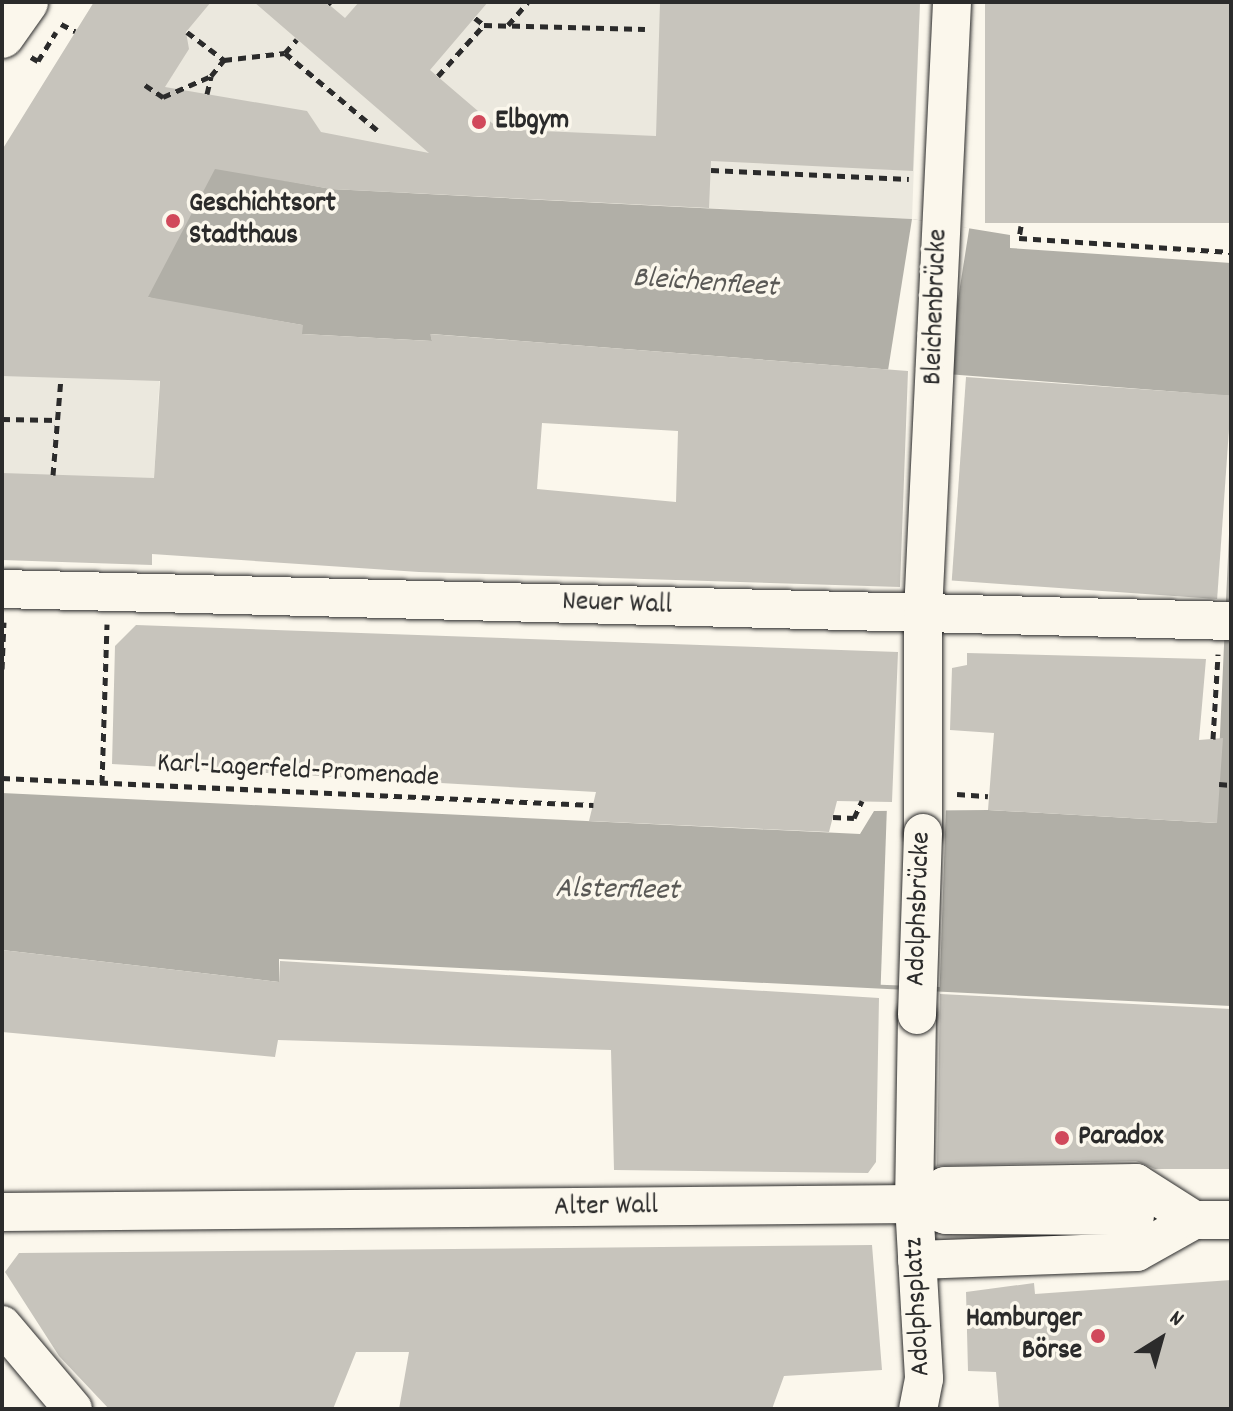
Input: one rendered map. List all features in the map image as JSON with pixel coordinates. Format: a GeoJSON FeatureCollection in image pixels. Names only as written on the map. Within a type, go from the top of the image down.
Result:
{"type":"FeatureCollection","features":[{"type":"Feature","properties":{"kind":"main road"},"geometry":{"type":"LineString","coordinates":[[2,36],[26,2]]}},
{"type":"Feature","properties":{"kind":"street","name":"Bleichenbrücke"},"geometry":{"type":"LineString","coordinates":[[923,613],[952,2]]}},
{"type":"Feature","properties":{"kind":"street","name":"Neuer Wall"},"geometry":{"type":"LineString","coordinates":[[4,589],[1226,621]]}},
{"type":"Feature","properties":{"kind":"street","name":"Adolphsbrücke"},"geometry":{"type":"LineString","coordinates":[[914,1204],[923,833],[923,613]]}},
{"type":"Feature","properties":{"kind":"street","name":"Alter Wall"},"geometry":{"type":"LineString","coordinates":[[2,1212],[914,1204],[945,1186],[1136,1183],[1194,1220]]}},
{"type":"Feature","properties":{"kind":"street"},"geometry":{"type":"LineString","coordinates":[[914,1204],[946,1215],[1135,1216]]}},
{"type":"Feature","properties":{"kind":"street","name":"Adolphsplatz"},"geometry":{"type":"LineString","coordinates":[[914,1204],[924,1379],[918,1409]]}},
{"type":"Feature","properties":{"kind":"street"},"geometry":{"type":"LineString","coordinates":[[917,1260],[1137,1252],[1194,1220],[1231,1220]]}},
{"type":"Feature","properties":{"kind":"street"},"geometry":{"type":"LineString","coordinates":[[2,1325],[73,1409]]}},
{"type":"Feature","properties":{"kind":"path"},"geometry":{"type":"LineString","coordinates":[[507,25],[528,2]]}},
{"type":"Feature","properties":{"kind":"path"},"geometry":{"type":"LineString","coordinates":[[475,18],[484,25],[645,29]]}},
{"type":"Feature","properties":{"kind":"path"},"geometry":{"type":"LineString","coordinates":[[438,76],[484,25]]}},
{"type":"Feature","properties":{"kind":"path"},"geometry":{"type":"LineString","coordinates":[[187,32],[224,60],[285,53],[297,39]]}},
{"type":"Feature","properties":{"kind":"path"},"geometry":{"type":"LineString","coordinates":[[285,53],[377,130]]}},
{"type":"Feature","properties":{"kind":"path"},"geometry":{"type":"LineString","coordinates":[[207,94],[211,76],[224,60]]}},
{"type":"Feature","properties":{"kind":"path"},"geometry":{"type":"LineString","coordinates":[[145,85],[163,97],[211,76]]}},
{"type":"Feature","properties":{"kind":"path"},"geometry":{"type":"LineString","coordinates":[[711,170],[894,179]]}},
{"type":"Feature","properties":{"kind":"path"},"geometry":{"type":"LineString","coordinates":[[1021,226],[1019,238],[1231,252]]}},
{"type":"Feature","properties":{"kind":"path"},"geometry":{"type":"LineString","coordinates":[[53,475],[61,378]]}},
{"type":"Feature","properties":{"kind":"path"},"geometry":{"type":"LineString","coordinates":[[2,419],[58,420]]}},
{"type":"Feature","properties":{"kind":"path"},"geometry":{"type":"LineString","coordinates":[[2,669],[4,589]]}},
{"type":"Feature","properties":{"kind":"path"},"geometry":{"type":"LineString","coordinates":[[102,783],[108,591]]}},
{"type":"Feature","properties":{"kind":"path"},"geometry":{"type":"LineString","coordinates":[[1213,739],[1226,621]]}},
{"type":"Feature","properties":{"kind":"path","name":"Karl-Lagerfeld-Promenade"},"geometry":{"type":"LineString","coordinates":[[2,778],[593,805]]}},
{"type":"Feature","properties":{"kind":"path"},"geometry":{"type":"LineString","coordinates":[[1219,784],[1231,785]]}},
{"type":"Feature","properties":{"kind":"path"},"geometry":{"type":"LineString","coordinates":[[833,817],[854,818],[862,801]]}},
{"type":"Feature","properties":{"kind":"shaded area"},"geometry":{"type":"Polygon","coordinates":[[[94,2],[920,2],[912,219],[406,192],[164,301],[154,478],[2,560],[2,151],[94,2]]]}},
{"type":"Feature","properties":{"kind":"water","name":"Bleichenfleet"},"geometry":{"type":"Polygon","coordinates":[[[15,129],[331,189],[912,219],[1010,235],[1010,248],[1231,263],[1231,396],[431,334],[432,341],[302,334],[302,325],[164,301],[2,262],[15,129]]]}},
{"type":"Feature","properties":{"kind":"water","name":"Alsterfleet"},"geometry":{"type":"Polygon","coordinates":[[[1231,490],[1231,1006],[279,959],[279,982],[2,950],[2,793],[860,834],[874,811],[988,810],[1216,823],[1231,490]]]}},
{"type":"Feature","properties":{"kind":"pier"},"geometry":{"type":"Polygon","coordinates":[[[912,219],[969,228],[945,381],[888,372],[912,219]]]}},
{"type":"Feature","properties":{"kind":"pier"},"geometry":{"type":"Polygon","coordinates":[[[887,804],[946,806],[940,987],[881,985],[887,804]]]}},
{"type":"Feature","properties":{"kind":"building"},"geometry":{"type":"Polygon","coordinates":[[[94,2],[211,2],[186,32],[189,49],[165,87],[307,111],[321,132],[429,153],[254,2],[326,2],[345,18],[359,2],[488,2],[430,70],[499,129],[656,136],[660,2],[920,2],[913,171],[711,161],[709,208],[331,189],[215,169],[148,297],[303,325],[302,334],[432,341],[430,334],[908,371],[900,587],[419,572],[152,554],[152,565],[2,560],[2,473],[154,478],[160,381],[2,376],[2,150],[94,2]],[[542,423],[537,489],[676,502],[678,431],[542,423]]]}},
{"type":"Feature","properties":{"kind":"building"},"geometry":{"type":"Polygon","coordinates":[[[985,2],[1231,2],[1231,223],[985,223],[985,2]]]}},
{"type":"Feature","properties":{"kind":"building"},"geometry":{"type":"Polygon","coordinates":[[[966,377],[1231,396],[1217,599],[952,581],[966,377]]]}},
{"type":"Feature","properties":{"kind":"building"},"geometry":{"type":"Polygon","coordinates":[[[136,625],[898,652],[892,802],[837,801],[829,832],[589,821],[596,792],[112,764],[115,646],[136,625]]]}},
{"type":"Feature","properties":{"kind":"building"},"geometry":{"type":"Polygon","coordinates":[[[967,653],[1206,659],[1199,740],[1223,738],[1217,823],[988,810],[994,733],[950,730],[952,668],[967,665],[967,653]]]}},
{"type":"Feature","properties":{"kind":"building"},"geometry":{"type":"Polygon","coordinates":[[[2,950],[279,982],[280,961],[879,998],[876,1162],[868,1173],[614,1170],[611,1050],[278,1040],[275,1057],[2,1032],[2,950]]]}},
{"type":"Feature","properties":{"kind":"building"},"geometry":{"type":"Polygon","coordinates":[[[940,994],[1231,1009],[1231,1169],[1155,1169],[1136,1161],[937,1166],[940,994]]]}},
{"type":"Feature","properties":{"kind":"building"},"geometry":{"type":"Polygon","coordinates":[[[872,1245],[882,1370],[784,1376],[772,1409],[399,1409],[409,1352],[356,1352],[333,1409],[109,1409],[59,1356],[5,1272],[19,1253],[872,1245]]]}},
{"type":"Feature","properties":{"kind":"building","name":"Hamburger Börse"},"geometry":{"type":"Polygon","coordinates":[[[1231,1280],[1231,1409],[999,1409],[996,1372],[968,1371],[966,1292],[1034,1283],[1035,1294],[1231,1280]]]}},
{"type":"Feature","properties":{"kind":"place","name":"Elbgym"},"geometry":{"type":"Point","coordinates":[479,122]}},
{"type":"Feature","properties":{"kind":"place","name":"Geschichtsort Stadthaus"},"geometry":{"type":"Point","coordinates":[173,221]}},
{"type":"Feature","properties":{"kind":"place","name":"Paradox"},"geometry":{"type":"Point","coordinates":[1062,1138]}},
{"type":"Feature","properties":{"kind":"place","name":"Hamburger Börse"},"geometry":{"type":"Point","coordinates":[1098,1336]}}]}
